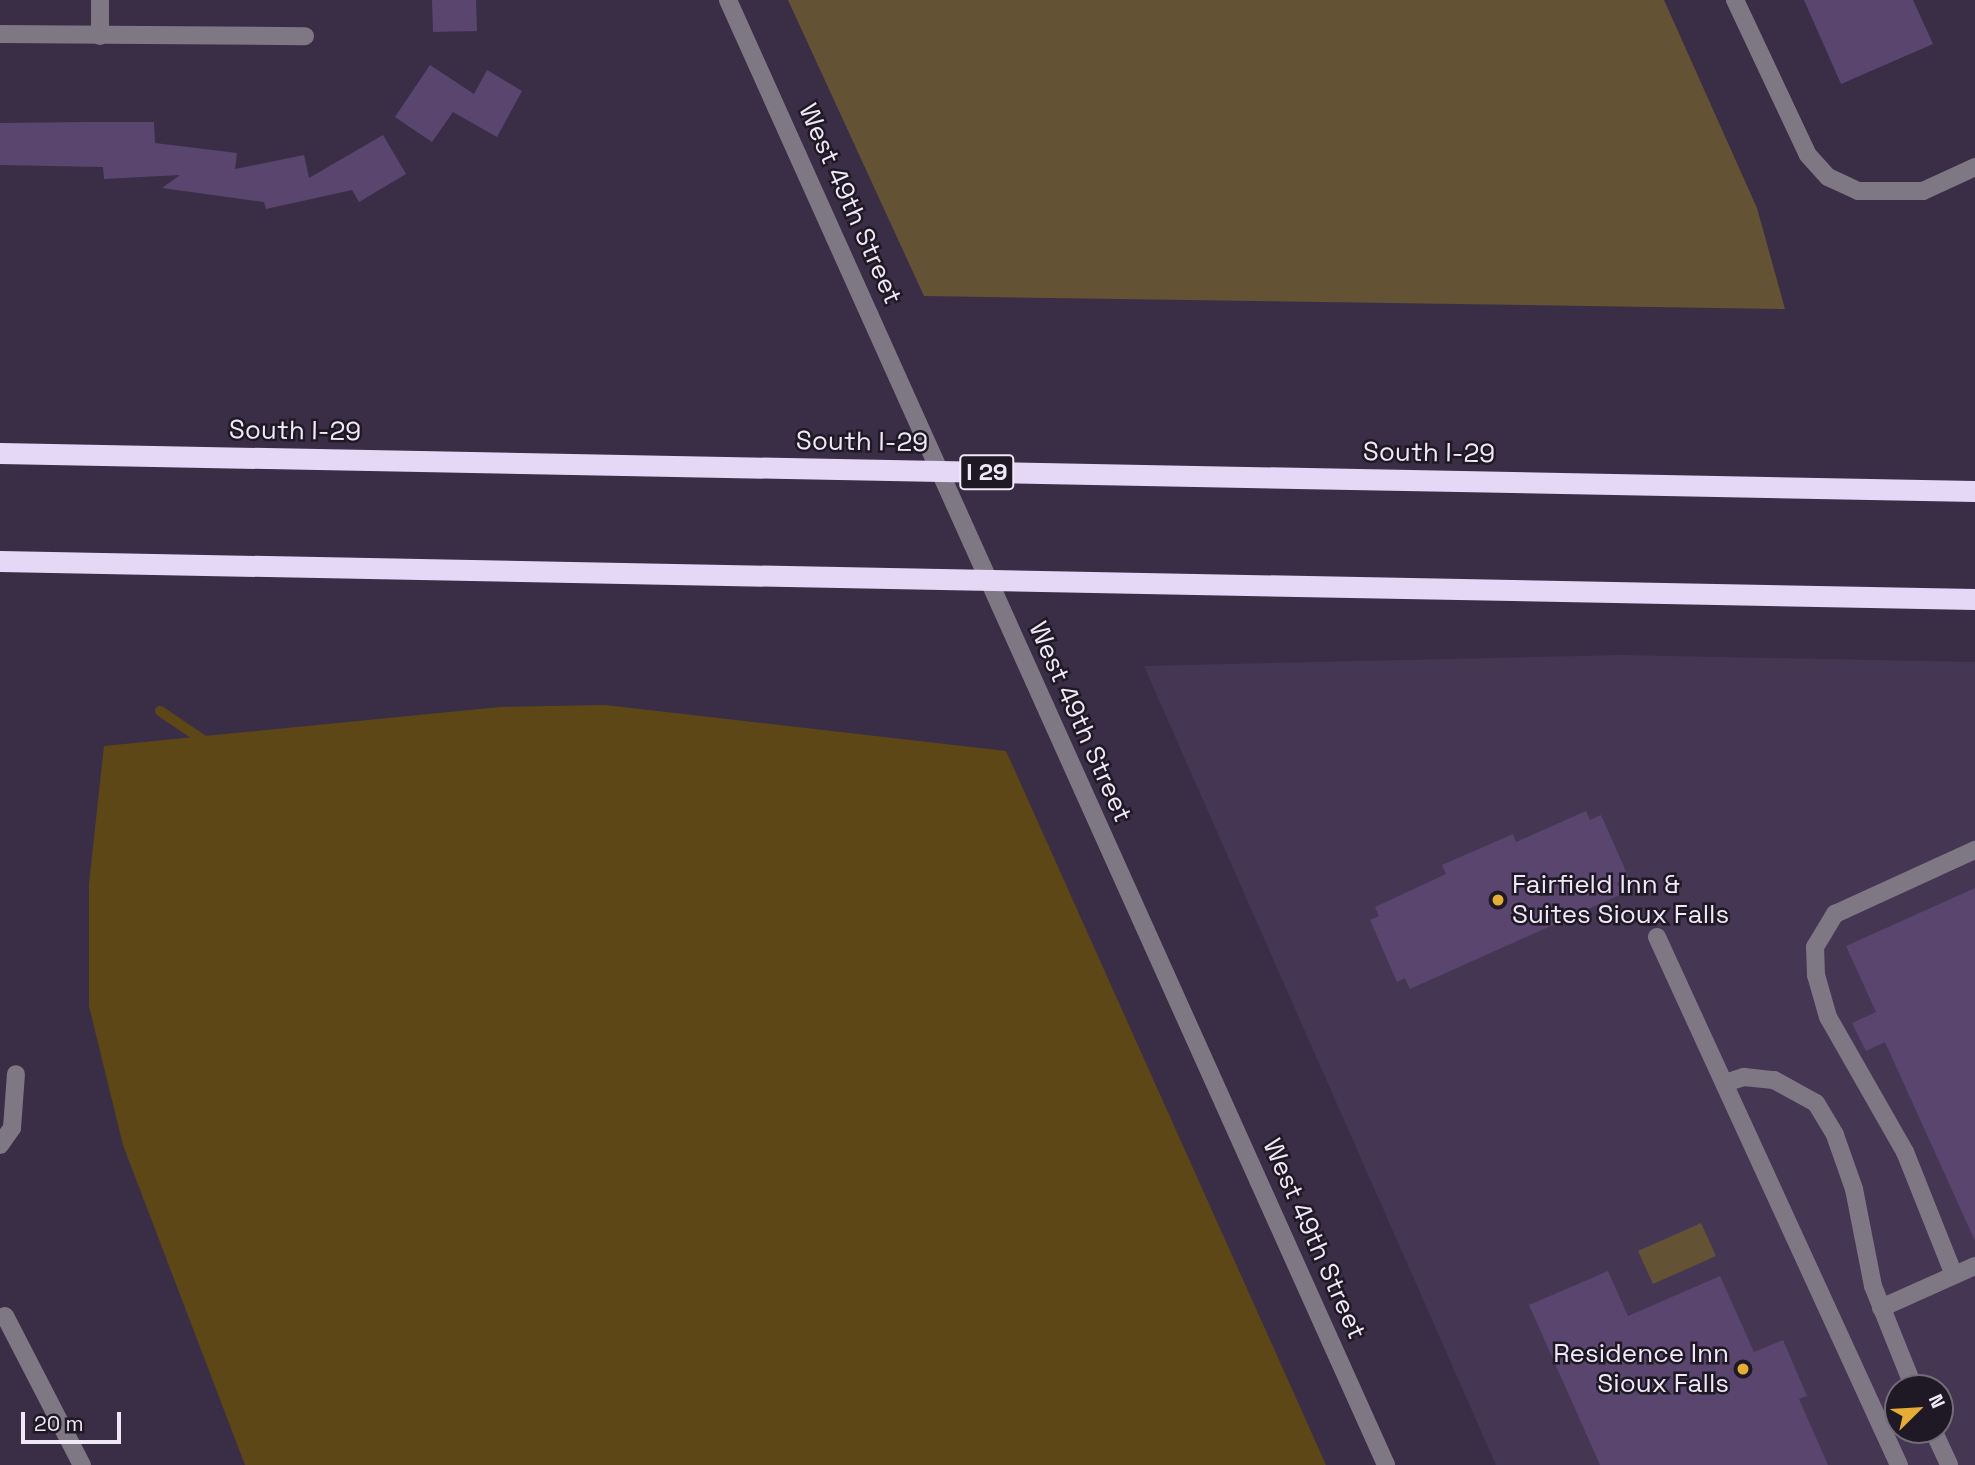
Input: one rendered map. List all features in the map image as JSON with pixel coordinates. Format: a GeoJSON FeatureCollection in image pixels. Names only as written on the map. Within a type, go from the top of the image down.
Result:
{"type":"FeatureCollection","features":[{"type":"Feature","properties":{"kind":"highway","name":"South I-29"},"geometry":{"type":"LineString","coordinates":[[0,453],[1975,491]]}},
{"type":"Feature","properties":{"kind":"highway"},"geometry":{"type":"LineString","coordinates":[[0,561],[1975,598]]}},
{"type":"Feature","properties":{"kind":"street"},"geometry":{"type":"LineString","coordinates":[[100,0],[100,36]]}},
{"type":"Feature","properties":{"kind":"street","name":"West 49th Street"},"geometry":{"type":"LineString","coordinates":[[728,0],[1386,1465]]}},
{"type":"Feature","properties":{"kind":"street"},"geometry":{"type":"LineString","coordinates":[[1735,0],[1808,155],[1828,177],[1858,191],[1923,191],[1975,167]]}},
{"type":"Feature","properties":{"kind":"street"},"geometry":{"type":"LineString","coordinates":[[0,34],[305,36]]}},
{"type":"Feature","properties":{"kind":"street"},"geometry":{"type":"LineString","coordinates":[[1954,1275],[1905,1152],[1828,1017],[1815,975],[1815,947],[1835,914],[1975,850]]}},
{"type":"Feature","properties":{"kind":"street"},"geometry":{"type":"LineString","coordinates":[[1657,937],[1899,1465]]}},
{"type":"Feature","properties":{"kind":"street"},"geometry":{"type":"LineString","coordinates":[[0,1145],[12,1128],[16,1074]]}},
{"type":"Feature","properties":{"kind":"street"},"geometry":{"type":"LineString","coordinates":[[1725,1083],[1744,1077],[1774,1080],[1816,1102],[1835,1135],[1854,1189],[1881,1308],[1908,1374]]}},
{"type":"Feature","properties":{"kind":"street"},"geometry":{"type":"LineString","coordinates":[[1881,1308],[1975,1266]]}},
{"type":"Feature","properties":{"kind":"street"},"geometry":{"type":"LineString","coordinates":[[5,1316],[82,1465]]}},
{"type":"Feature","properties":{"kind":"street"},"geometry":{"type":"LineString","coordinates":[[1939,1444],[1949,1465]]}},
{"type":"Feature","properties":{"kind":"shaded area"},"geometry":{"type":"Polygon","coordinates":[[[788,0],[1664,0],[1757,208],[1785,309],[924,296],[788,0]]]}},
{"type":"Feature","properties":{"kind":"shaded area"},"geometry":{"type":"Polygon","coordinates":[[[1621,655],[1975,662],[1975,1465],[1496,1465],[1144,666],[1621,655]]]}},
{"type":"Feature","properties":{"kind":"shaded area"},"geometry":{"type":"Polygon","coordinates":[[[605,705],[1006,751],[1326,1465],[245,1465],[123,1145],[89,1006],[89,884],[104,746],[500,707],[605,705]]]}},
{"type":"Feature","properties":{"kind":"shaded area"},"geometry":{"type":"Polygon","coordinates":[[[1701,1223],[1716,1256],[1653,1284],[1638,1251],[1701,1223]]]}},
{"type":"Feature","properties":{"kind":"building"},"geometry":{"type":"Polygon","coordinates":[[[432,0],[476,0],[477,31],[433,32],[432,0]]]}},
{"type":"Feature","properties":{"kind":"building"},"geometry":{"type":"Polygon","coordinates":[[[1804,0],[1913,0],[1933,44],[1841,84],[1804,0]]]}},
{"type":"Feature","properties":{"kind":"building"},"geometry":{"type":"Polygon","coordinates":[[[430,65],[474,94],[487,70],[522,91],[497,137],[453,112],[432,142],[395,117],[430,65]]]}},
{"type":"Feature","properties":{"kind":"building"},"geometry":{"type":"Polygon","coordinates":[[[154,122],[155,143],[237,153],[235,169],[304,155],[309,178],[383,135],[406,174],[359,202],[352,190],[266,209],[264,202],[162,188],[180,175],[104,179],[103,167],[0,165],[0,123],[154,122]]]}},
{"type":"Feature","properties":{"kind":"building","name":"Fairfield Inn & Suites Sioux Falls"},"geometry":{"type":"Polygon","coordinates":[[[1586,811],[1590,820],[1601,815],[1629,878],[1617,883],[1622,894],[1410,989],[1405,978],[1397,982],[1370,920],[1379,916],[1375,907],[1446,874],[1442,865],[1513,834],[1516,842],[1586,811]]]}},
{"type":"Feature","properties":{"kind":"building"},"geometry":{"type":"Polygon","coordinates":[[[1975,888],[1975,1241],[1885,1042],[1866,1051],[1852,1023],[1876,1012],[1846,946],[1975,888]]]}},
{"type":"Feature","properties":{"kind":"building","name":"Residence Inn Sioux Falls"},"geometry":{"type":"Polygon","coordinates":[[[1608,1271],[1628,1316],[1720,1276],[1754,1352],[1783,1340],[1807,1396],[1799,1399],[1828,1465],[1600,1465],[1529,1305],[1608,1271]]]}},
{"type":"Feature","properties":{"kind":"waterway"},"geometry":{"type":"LineString","coordinates":[[160,711],[206,742]]}},
{"type":"Feature","properties":{"kind":"place","name":"Fairfield Inn & Suites Sioux Falls"},"geometry":{"type":"Point","coordinates":[1498,900]}},
{"type":"Feature","properties":{"kind":"place","name":"Residence Inn Sioux Falls"},"geometry":{"type":"Point","coordinates":[1743,1369]}}]}
